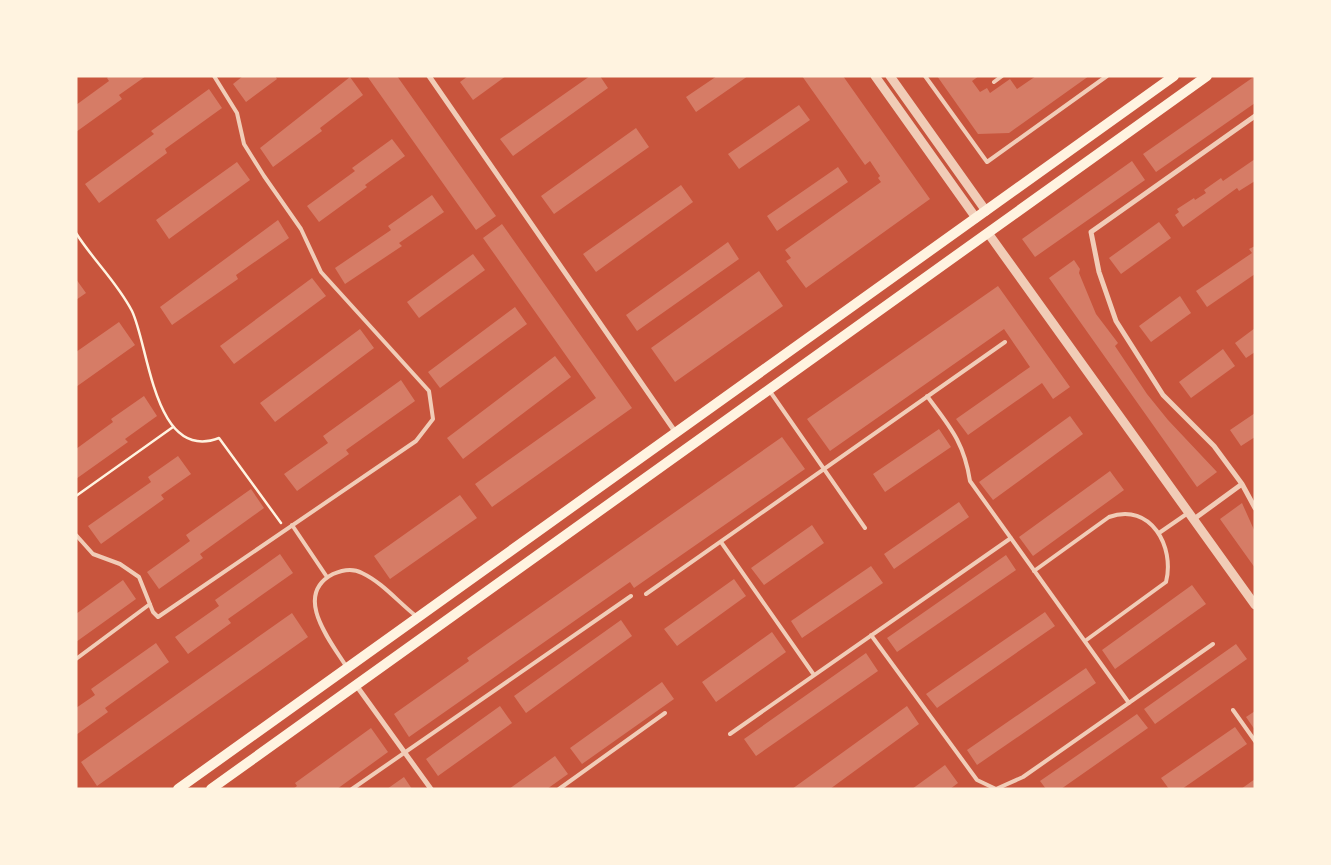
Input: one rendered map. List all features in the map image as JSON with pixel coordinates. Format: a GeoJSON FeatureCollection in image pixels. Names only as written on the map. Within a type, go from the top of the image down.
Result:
{"type":"FeatureCollection","features":[{"type":"Feature","properties":{"kind":"main road"},"geometry":{"type":"LineString","coordinates":[[178,789],[1174,76]]}},
{"type":"Feature","properties":{"kind":"main road"},"geometry":{"type":"LineString","coordinates":[[211,789],[1207,76]]}},
{"type":"Feature","properties":{"kind":"street"},"geometry":{"type":"LineString","coordinates":[[428,76],[676,433]]}},
{"type":"Feature","properties":{"kind":"street"},"geometry":{"type":"LineString","coordinates":[[875,76],[976,218]]}},
{"type":"Feature","properties":{"kind":"street"},"geometry":{"type":"LineString","coordinates":[[890,76],[986,211]]}},
{"type":"Feature","properties":{"kind":"street"},"geometry":{"type":"LineString","coordinates":[[1255,116],[1091,232],[1099,272],[1116,322],[1163,395],[1214,446],[1242,484],[1255,508]]}},
{"type":"Feature","properties":{"kind":"street"},"geometry":{"type":"LineString","coordinates":[[988,233],[1255,605]]}},
{"type":"Feature","properties":{"kind":"street"},"geometry":{"type":"LineString","coordinates":[[1191,516],[1242,484]]}},
{"type":"Feature","properties":{"kind":"street"},"geometry":{"type":"LineString","coordinates":[[356,685],[431,789]]}},
{"type":"Feature","properties":{"kind":"lane"},"geometry":{"type":"LineString","coordinates":[[76,534],[93,554],[120,564],[139,577],[153,612],[158,617],[416,441],[433,419],[429,391],[321,272],[301,229],[244,144],[237,112],[214,76]]}},
{"type":"Feature","properties":{"kind":"lane"},"geometry":{"type":"LineString","coordinates":[[925,76],[987,162],[1107,76]]}},
{"type":"Feature","properties":{"kind":"lane"},"geometry":{"type":"LineString","coordinates":[[994,82],[1002,76]]}},
{"type":"Feature","properties":{"kind":"lane"},"geometry":{"type":"LineString","coordinates":[[646,594],[1004,342]]}},
{"type":"Feature","properties":{"kind":"lane"},"geometry":{"type":"LineString","coordinates":[[769,390],[865,528]]}},
{"type":"Feature","properties":{"kind":"lane"},"geometry":{"type":"LineString","coordinates":[[927,396],[958,438],[967,462],[970,481],[1129,703]]}},
{"type":"Feature","properties":{"kind":"lane"},"geometry":{"type":"LineString","coordinates":[[1034,571],[1109,517],[1118,514],[1131,514],[1145,520],[1159,533],[1164,540],[1168,557],[1169,570],[1166,582],[1085,642]]}},
{"type":"Feature","properties":{"kind":"lane"},"geometry":{"type":"LineString","coordinates":[[1159,533],[1191,516]]}},
{"type":"Feature","properties":{"kind":"lane"},"geometry":{"type":"LineString","coordinates":[[292,525],[327,577]]}},
{"type":"Feature","properties":{"kind":"lane"},"geometry":{"type":"LineString","coordinates":[[730,734],[1010,538]]}},
{"type":"Feature","properties":{"kind":"lane"},"geometry":{"type":"LineString","coordinates":[[720,542],[814,675]]}},
{"type":"Feature","properties":{"kind":"lane"},"geometry":{"type":"LineString","coordinates":[[347,668],[321,628],[314,610],[317,592],[327,577],[342,570],[360,572],[378,583],[417,618]]}},
{"type":"Feature","properties":{"kind":"lane"},"geometry":{"type":"LineString","coordinates":[[352,789],[631,596]]}},
{"type":"Feature","properties":{"kind":"lane"},"geometry":{"type":"LineString","coordinates":[[76,659],[150,604]]}},
{"type":"Feature","properties":{"kind":"lane"},"geometry":{"type":"LineString","coordinates":[[871,635],[977,780],[996,789],[1023,776],[1213,644]]}},
{"type":"Feature","properties":{"kind":"lane"},"geometry":{"type":"LineString","coordinates":[[1232,710],[1255,741]]}},
{"type":"Feature","properties":{"kind":"lane"},"geometry":{"type":"LineString","coordinates":[[559,789],[664,714]]}},
{"type":"Feature","properties":{"kind":"path"},"geometry":{"type":"LineString","coordinates":[[76,233],[133,312],[149,374],[173,427],[189,439],[210,442],[219,438],[285,530]]}},
{"type":"Feature","properties":{"kind":"path"},"geometry":{"type":"LineString","coordinates":[[76,496],[173,427]]}},
{"type":"Feature","properties":{"kind":"building"},"geometry":{"type":"Polygon","coordinates":[[[109,76],[146,76],[119,95],[122,99],[76,132],[76,105],[109,81],[107,78],[109,76]]]}},
{"type":"Feature","properties":{"kind":"building"},"geometry":{"type":"Polygon","coordinates":[[[243,76],[275,76],[277,79],[246,102],[233,84],[243,76]]]}},
{"type":"Feature","properties":{"kind":"building"},"geometry":{"type":"Polygon","coordinates":[[[367,76],[397,76],[496,216],[476,230],[367,76]]]}},
{"type":"Feature","properties":{"kind":"building"},"geometry":{"type":"Polygon","coordinates":[[[468,76],[506,76],[473,100],[460,82],[468,76]]]}},
{"type":"Feature","properties":{"kind":"building"},"geometry":{"type":"Polygon","coordinates":[[[590,76],[600,76],[608,88],[513,156],[500,139],[590,76]]]}},
{"type":"Feature","properties":{"kind":"building"},"geometry":{"type":"Polygon","coordinates":[[[717,76],[748,76],[696,112],[686,97],[717,76]]]}},
{"type":"Feature","properties":{"kind":"building"},"geometry":{"type":"Polygon","coordinates":[[[802,76],[843,76],[930,199],[806,288],[786,261],[791,258],[785,250],[881,182],[878,178],[880,176],[870,161],[865,165],[802,76]]]}},
{"type":"Feature","properties":{"kind":"building"},"geometry":{"type":"Polygon","coordinates":[[[937,76],[979,76],[972,81],[980,92],[987,88],[990,93],[1010,79],[1017,89],[1036,76],[1089,76],[1009,133],[978,134],[937,76]]]}},
{"type":"Feature","properties":{"kind":"building"},"geometry":{"type":"Polygon","coordinates":[[[1255,76],[1255,103],[1156,172],[1143,154],[1255,76]]]}},
{"type":"Feature","properties":{"kind":"building"},"geometry":{"type":"Polygon","coordinates":[[[350,77],[363,95],[320,128],[322,131],[273,167],[260,148],[350,77]]]}},
{"type":"Feature","properties":{"kind":"building"},"geometry":{"type":"Polygon","coordinates":[[[209,89],[222,108],[165,149],[167,153],[99,203],[85,184],[154,134],[151,131],[209,89]]]}},
{"type":"Feature","properties":{"kind":"building"},"geometry":{"type":"Polygon","coordinates":[[[799,105],[810,120],[739,169],[728,154],[799,105]]]}},
{"type":"Feature","properties":{"kind":"building"},"geometry":{"type":"Polygon","coordinates":[[[636,128],[649,147],[554,214],[541,196],[636,128]]]}},
{"type":"Feature","properties":{"kind":"building"},"geometry":{"type":"Polygon","coordinates":[[[392,139],[405,156],[319,222],[307,206],[355,171],[352,168],[392,139]]]}},
{"type":"Feature","properties":{"kind":"building"},"geometry":{"type":"Polygon","coordinates":[[[1255,159],[1255,181],[1239,191],[1237,188],[1183,227],[1175,215],[1179,212],[1177,209],[1206,193],[1204,190],[1221,178],[1223,181],[1255,159]]]}},
{"type":"Feature","properties":{"kind":"building"},"geometry":{"type":"Polygon","coordinates":[[[1132,161],[1145,180],[1035,257],[1022,239],[1132,161]]]}},
{"type":"Feature","properties":{"kind":"building"},"geometry":{"type":"Polygon","coordinates":[[[237,162],[250,180],[169,239],[156,220],[237,162]]]}},
{"type":"Feature","properties":{"kind":"building"},"geometry":{"type":"Polygon","coordinates":[[[838,167],[848,182],[777,231],[767,216],[838,167]]]}},
{"type":"Feature","properties":{"kind":"building"},"geometry":{"type":"Polygon","coordinates":[[[681,185],[693,202],[596,272],[583,254],[681,185]]]}},
{"type":"Feature","properties":{"kind":"building"},"geometry":{"type":"Polygon","coordinates":[[[432,195],[444,212],[399,243],[402,246],[345,284],[335,268],[391,230],[388,226],[432,195]]]}},
{"type":"Feature","properties":{"kind":"building"},"geometry":{"type":"Polygon","coordinates":[[[278,220],[289,238],[236,275],[238,279],[172,325],[160,307],[278,220]]]}},
{"type":"Feature","properties":{"kind":"building"},"geometry":{"type":"Polygon","coordinates":[[[1159,222],[1171,238],[1121,274],[1109,258],[1159,222]]]}},
{"type":"Feature","properties":{"kind":"building"},"geometry":{"type":"Polygon","coordinates":[[[502,224],[632,408],[492,507],[475,484],[596,398],[483,238],[502,224]]]}},
{"type":"Feature","properties":{"kind":"building"},"geometry":{"type":"Polygon","coordinates":[[[728,242],[739,259],[637,331],[626,315],[728,242]]]}},
{"type":"Feature","properties":{"kind":"building"},"geometry":{"type":"Polygon","coordinates":[[[1255,246],[1255,274],[1207,307],[1196,291],[1252,253],[1249,249],[1255,246]]]}},
{"type":"Feature","properties":{"kind":"building"},"geometry":{"type":"Polygon","coordinates":[[[473,254],[485,270],[419,318],[407,302],[473,254]]]}},
{"type":"Feature","properties":{"kind":"building"},"geometry":{"type":"Polygon","coordinates":[[[1074,260],[1080,269],[1079,273],[1096,314],[1118,343],[1115,346],[1147,394],[1168,420],[1217,472],[1197,487],[1049,278],[1074,260]]]}},
{"type":"Feature","properties":{"kind":"building"},"geometry":{"type":"Polygon","coordinates":[[[759,271],[783,306],[675,382],[651,348],[759,271]]]}},
{"type":"Feature","properties":{"kind":"building"},"geometry":{"type":"Polygon","coordinates":[[[312,278],[326,296],[234,364],[220,346],[312,278]]]}},
{"type":"Feature","properties":{"kind":"building"},"geometry":{"type":"Polygon","coordinates":[[[76,279],[86,293],[76,300],[76,279]]]}},
{"type":"Feature","properties":{"kind":"building"},"geometry":{"type":"Polygon","coordinates":[[[998,286],[1070,387],[1053,399],[1042,383],[968,435],[956,419],[1030,367],[1004,329],[830,451],[807,419],[998,286]]]}},
{"type":"Feature","properties":{"kind":"building"},"geometry":{"type":"Polygon","coordinates":[[[1180,296],[1191,313],[1151,342],[1139,326],[1180,296]]]}},
{"type":"Feature","properties":{"kind":"building"},"geometry":{"type":"Polygon","coordinates":[[[515,307],[527,324],[440,388],[428,372],[515,307]]]}},
{"type":"Feature","properties":{"kind":"building"},"geometry":{"type":"Polygon","coordinates":[[[119,322],[135,345],[76,387],[76,352],[119,322]]]}},
{"type":"Feature","properties":{"kind":"building"},"geometry":{"type":"Polygon","coordinates":[[[1255,328],[1255,352],[1246,358],[1235,343],[1255,328]]]}},
{"type":"Feature","properties":{"kind":"building"},"geometry":{"type":"Polygon","coordinates":[[[360,329],[374,348],[275,422],[260,403],[360,329]]]}},
{"type":"Feature","properties":{"kind":"building"},"geometry":{"type":"Polygon","coordinates":[[[1223,349],[1235,366],[1191,398],[1179,382],[1223,349]]]}},
{"type":"Feature","properties":{"kind":"building"},"geometry":{"type":"Polygon","coordinates":[[[555,356],[571,377],[463,459],[447,438],[555,356]]]}},
{"type":"Feature","properties":{"kind":"building"},"geometry":{"type":"Polygon","coordinates":[[[401,380],[415,401],[346,450],[349,454],[297,491],[284,474],[328,443],[323,436],[401,380]]]}},
{"type":"Feature","properties":{"kind":"building"},"geometry":{"type":"Polygon","coordinates":[[[144,396],[157,416],[125,439],[128,442],[76,479],[76,449],[113,422],[111,419],[144,396]]]}},
{"type":"Feature","properties":{"kind":"building"},"geometry":{"type":"Polygon","coordinates":[[[1255,413],[1255,437],[1241,446],[1230,430],[1255,413]]]}},
{"type":"Feature","properties":{"kind":"building"},"geometry":{"type":"Polygon","coordinates":[[[1070,416],[1083,434],[993,500],[979,482],[1070,416]]]}},
{"type":"Feature","properties":{"kind":"building"},"geometry":{"type":"Polygon","coordinates":[[[939,429],[951,447],[885,492],[873,474],[939,429]]]}},
{"type":"Feature","properties":{"kind":"building"},"geometry":{"type":"Polygon","coordinates":[[[782,437],[805,469],[634,588],[630,582],[409,737],[394,714],[469,661],[467,658],[782,437]]]}},
{"type":"Feature","properties":{"kind":"building"},"geometry":{"type":"Polygon","coordinates":[[[178,456],[191,474],[161,495],[164,499],[101,544],[88,526],[151,482],[148,477],[178,456]]]}},
{"type":"Feature","properties":{"kind":"building"},"geometry":{"type":"Polygon","coordinates":[[[1110,471],[1124,490],[1033,556],[1019,537],[1110,471]]]}},
{"type":"Feature","properties":{"kind":"building"},"geometry":{"type":"Polygon","coordinates":[[[251,489],[264,508],[200,554],[203,558],[159,589],[147,572],[190,541],[186,535],[251,489]]]}},
{"type":"Feature","properties":{"kind":"building"},"geometry":{"type":"Polygon","coordinates":[[[460,495],[477,518],[390,579],[374,556],[460,495]]]}},
{"type":"Feature","properties":{"kind":"building"},"geometry":{"type":"Polygon","coordinates":[[[959,502],[969,517],[894,569],[884,554],[959,502]]]}},
{"type":"Feature","properties":{"kind":"building"},"geometry":{"type":"Polygon","coordinates":[[[1242,503],[1255,532],[1255,568],[1220,519],[1242,503]]]}},
{"type":"Feature","properties":{"kind":"building"},"geometry":{"type":"Polygon","coordinates":[[[812,525],[824,543],[764,585],[751,568],[812,525]]]}},
{"type":"Feature","properties":{"kind":"building"},"geometry":{"type":"Polygon","coordinates":[[[280,554],[293,573],[228,619],[231,623],[188,654],[175,637],[219,606],[215,600],[280,554]]]}},
{"type":"Feature","properties":{"kind":"building"},"geometry":{"type":"Polygon","coordinates":[[[1006,555],[1016,570],[897,652],[887,638],[1006,555]]]}},
{"type":"Feature","properties":{"kind":"building"},"geometry":{"type":"Polygon","coordinates":[[[871,566],[883,583],[802,638],[791,621],[871,566]]]}},
{"type":"Feature","properties":{"kind":"building"},"geometry":{"type":"Polygon","coordinates":[[[734,579],[746,596],[677,646],[664,629],[734,579]]]}},
{"type":"Feature","properties":{"kind":"building"},"geometry":{"type":"Polygon","coordinates":[[[123,580],[136,599],[76,642],[76,614],[123,580]]]}},
{"type":"Feature","properties":{"kind":"building"},"geometry":{"type":"Polygon","coordinates":[[[1192,585],[1206,604],[1115,669],[1102,650],[1192,585]]]}},
{"type":"Feature","properties":{"kind":"building"},"geometry":{"type":"Polygon","coordinates":[[[1045,612],[1055,626],[937,708],[926,694],[1045,612]]]}},
{"type":"Feature","properties":{"kind":"building"},"geometry":{"type":"Polygon","coordinates":[[[292,613],[308,637],[97,786],[81,762],[292,613]]]}},
{"type":"Feature","properties":{"kind":"building"},"geometry":{"type":"Polygon","coordinates":[[[621,620],[632,636],[526,713],[514,696],[621,620]]]}},
{"type":"Feature","properties":{"kind":"building"},"geometry":{"type":"Polygon","coordinates":[[[772,632],[786,652],[716,702],[702,682],[772,632]]]}},
{"type":"Feature","properties":{"kind":"building"},"geometry":{"type":"Polygon","coordinates":[[[156,643],[169,662],[105,708],[108,712],[76,735],[76,708],[95,695],[91,689],[156,643]]]}},
{"type":"Feature","properties":{"kind":"building"},"geometry":{"type":"Polygon","coordinates":[[[1236,644],[1247,659],[1155,724],[1144,709],[1236,644]]]}},
{"type":"Feature","properties":{"kind":"building"},"geometry":{"type":"Polygon","coordinates":[[[866,653],[878,671],[756,756],[744,739],[866,653]]]}},
{"type":"Feature","properties":{"kind":"building"},"geometry":{"type":"Polygon","coordinates":[[[1086,668],[1096,683],[977,765],[967,750],[1086,668]]]}},
{"type":"Feature","properties":{"kind":"building"},"geometry":{"type":"Polygon","coordinates":[[[662,682],[674,699],[582,764],[570,748],[662,682]]]}},
{"type":"Feature","properties":{"kind":"building"},"geometry":{"type":"Polygon","coordinates":[[[500,706],[512,723],[438,776],[426,759],[500,706]]]}},
{"type":"Feature","properties":{"kind":"building"},"geometry":{"type":"Polygon","coordinates":[[[907,706],[919,724],[830,789],[792,789],[907,706]]]}},
{"type":"Feature","properties":{"kind":"building"},"geometry":{"type":"Polygon","coordinates":[[[1255,711],[1255,730],[1246,717],[1255,711]]]}},
{"type":"Feature","properties":{"kind":"building"},"geometry":{"type":"Polygon","coordinates":[[[1137,714],[1148,728],[1061,789],[1046,789],[1040,781],[1137,714]]]}},
{"type":"Feature","properties":{"kind":"building"},"geometry":{"type":"Polygon","coordinates":[[[1235,727],[1247,744],[1182,789],[1169,789],[1161,778],[1235,727]]]}},
{"type":"Feature","properties":{"kind":"building"},"geometry":{"type":"Polygon","coordinates":[[[371,728],[388,752],[337,789],[293,789],[297,786],[295,783],[371,728]]]}},
{"type":"Feature","properties":{"kind":"building"},"geometry":{"type":"Polygon","coordinates":[[[555,756],[568,774],[547,789],[509,789],[555,756]]]}},
{"type":"Feature","properties":{"kind":"building"},"geometry":{"type":"Polygon","coordinates":[[[945,765],[958,783],[950,789],[912,789],[945,765]]]}},
{"type":"Feature","properties":{"kind":"building"},"geometry":{"type":"Polygon","coordinates":[[[404,777],[412,789],[387,789],[404,777]]]}},
{"type":"Feature","properties":{"kind":"building"},"geometry":{"type":"Polygon","coordinates":[[[1255,779],[1255,789],[1241,789],[1255,779]]]}}]}
